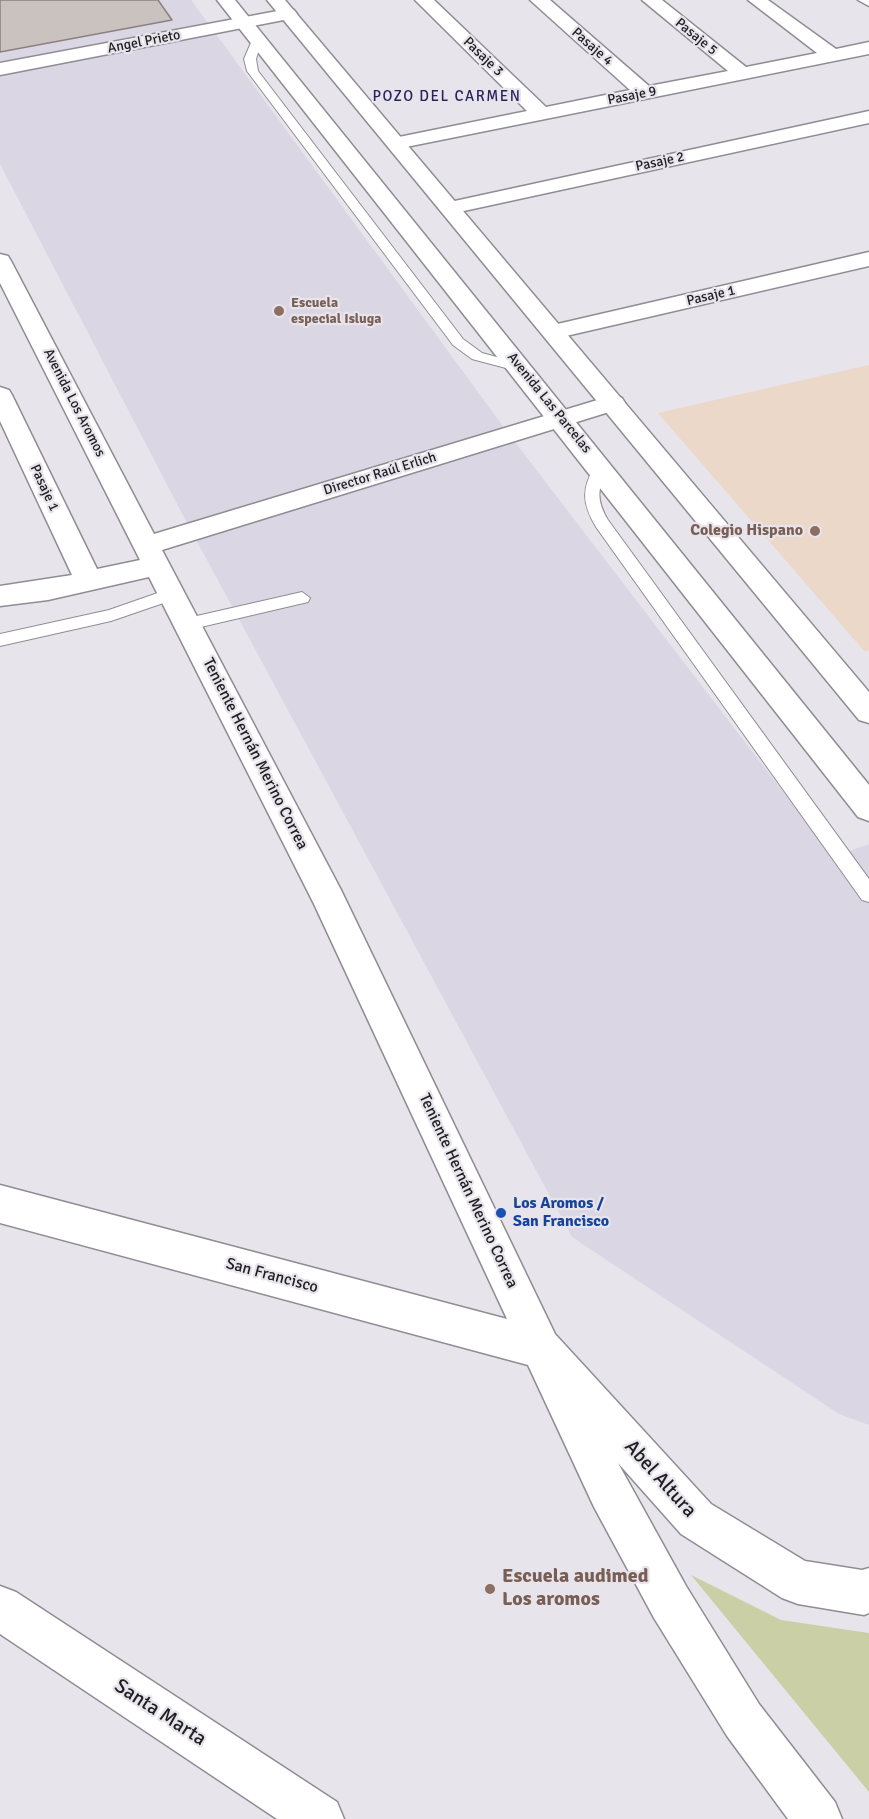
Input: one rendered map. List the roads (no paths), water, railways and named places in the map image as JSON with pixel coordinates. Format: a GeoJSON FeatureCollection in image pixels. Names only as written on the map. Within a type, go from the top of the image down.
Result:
{"type":"FeatureCollection","features":[{"type":"Feature","properties":{"kind":"street","name":"Avenida Las Parcelas"},"geometry":{"type":"LineString","coordinates":[[226,0],[601,468],[869,808]]}},
{"type":"Feature","properties":{"kind":"street","name":"Pasaje 3"},"geometry":{"type":"LineString","coordinates":[[424,0],[542,114]]}},
{"type":"Feature","properties":{"kind":"street","name":"Pasaje 4"},"geometry":{"type":"LineString","coordinates":[[539,0],[645,93]]}},
{"type":"Feature","properties":{"kind":"street","name":"Pasaje 5"},"geometry":{"type":"LineString","coordinates":[[651,0],[742,74]]}},
{"type":"Feature","properties":{"kind":"street"},"geometry":{"type":"LineString","coordinates":[[757,0],[832,55]]}},
{"type":"Feature","properties":{"kind":"street","name":"Angel Prieto"},"geometry":{"type":"LineString","coordinates":[[0,69],[250,32],[282,7]]}},
{"type":"Feature","properties":{"kind":"street"},"geometry":{"type":"LineString","coordinates":[[282,7],[869,712]]}},
{"type":"Feature","properties":{"kind":"street","name":"Pasaje 9"},"geometry":{"type":"LineString","coordinates":[[396,143],[869,48]]}},
{"type":"Feature","properties":{"kind":"street","name":"Pasaje 2"},"geometry":{"type":"LineString","coordinates":[[450,208],[869,117]]}},
{"type":"Feature","properties":{"kind":"street","name":"Pasaje 1"},"geometry":{"type":"LineString","coordinates":[[554,332],[869,260]]}},
{"type":"Feature","properties":{"kind":"street","name":"Avenida Los Aromos"},"geometry":{"type":"LineString","coordinates":[[0,261],[6,284],[166,582]]}},
{"type":"Feature","properties":{"kind":"street","name":"Pasaje 1"},"geometry":{"type":"LineString","coordinates":[[0,395],[88,580]]}},
{"type":"Feature","properties":{"kind":"street","name":"Director Raúl Erlich"},"geometry":{"type":"LineString","coordinates":[[166,582],[562,419],[613,404]]}},
{"type":"Feature","properties":{"kind":"street"},"geometry":{"type":"LineString","coordinates":[[0,597],[88,580],[166,582]]}},
{"type":"Feature","properties":{"kind":"street","name":"Teniente Hernán Merino Correa"},"geometry":{"type":"LineString","coordinates":[[166,582],[329,900],[609,1491],[670,1602],[743,1720],[818,1819]]}},
{"type":"Feature","properties":{"kind":"street","name":"San Francisco"},"geometry":{"type":"LineString","coordinates":[[0,1204],[543,1349]]}},
{"type":"Feature","properties":{"kind":"street","name":"Abel Altura"},"geometry":{"type":"LineString","coordinates":[[543,1349],[696,1519],[798,1582],[864,1593],[869,1590]]}},
{"type":"Feature","properties":{"kind":"street","name":"Santa Marta"},"geometry":{"type":"LineString","coordinates":[[0,1608],[320,1819]]}},
{"type":"Feature","properties":{"kind":"lane"},"geometry":{"type":"LineString","coordinates":[[250,32],[250,59],[253,71],[458,342],[477,356],[521,368]]}},
{"type":"Feature","properties":{"kind":"lane"},"geometry":{"type":"LineString","coordinates":[[601,468],[591,484],[590,503],[602,523],[869,894]]}},
{"type":"Feature","properties":{"kind":"lane"},"geometry":{"type":"LineString","coordinates":[[0,640],[111,615],[166,582],[302,598]]}},
{"type":"Feature","properties":{"kind":"place","name":"Escuela especial Isluga"},"geometry":{"type":"Point","coordinates":[279,311]}},
{"type":"Feature","properties":{"kind":"place","name":"Colegio Hispano"},"geometry":{"type":"Point","coordinates":[815,531]}},
{"type":"Feature","properties":{"kind":"place","name":"Los Aromos / San Francisco"},"geometry":{"type":"Point","coordinates":[501,1213]}},
{"type":"Feature","properties":{"kind":"place","name":"Escuela audimed Los aromos"},"geometry":{"type":"Point","coordinates":[490,1589]}},
{"type":"Feature","properties":{"kind":"district","name":"POZO DEL CARMEN"},"geometry":{"type":"Point","coordinates":[447,97]}}]}
